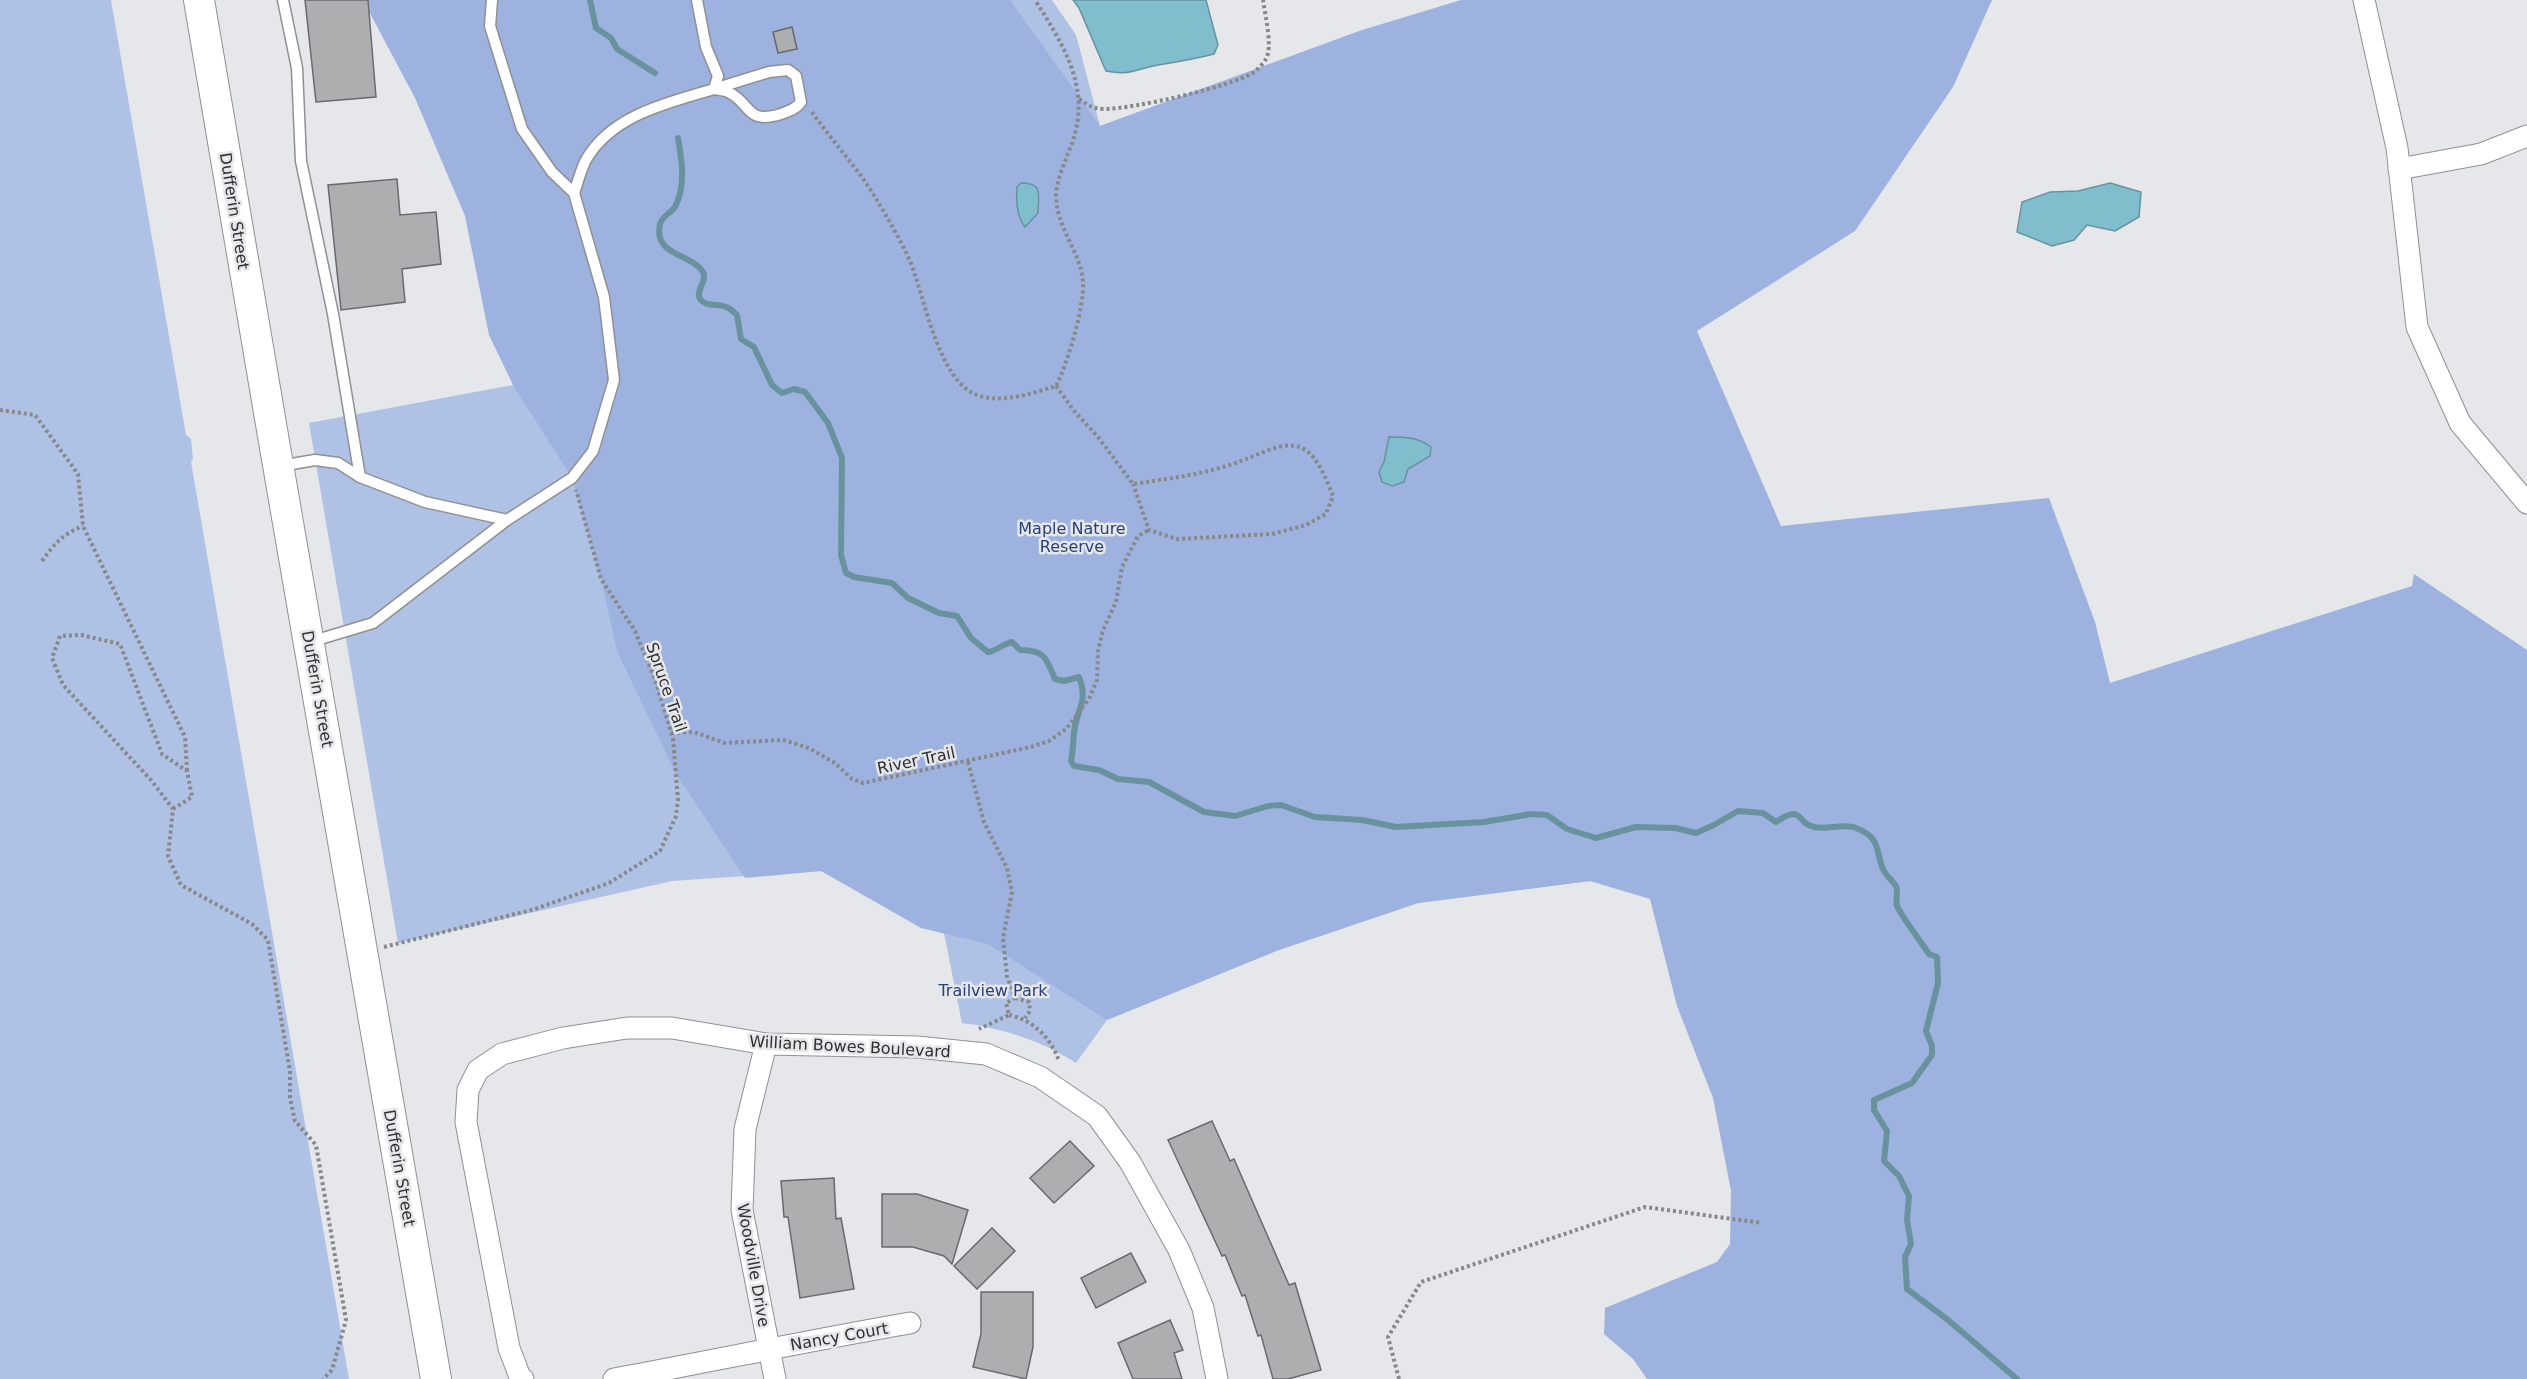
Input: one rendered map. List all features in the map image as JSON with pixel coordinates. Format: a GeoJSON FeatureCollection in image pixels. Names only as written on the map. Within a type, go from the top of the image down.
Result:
{"type":"FeatureCollection","features":[{"type":"Feature","properties":{"kind":"main road","name":"Dufferin Street"},"geometry":{"type":"LineString","coordinates":[[199,0],[277,467],[310,642],[436,1379]]}},
{"type":"Feature","properties":{"kind":"street"},"geometry":{"type":"LineString","coordinates":[[2364,0],[2397,148],[2417,327],[2460,423],[2527,503]]}},
{"type":"Feature","properties":{"kind":"street"},"geometry":{"type":"LineString","coordinates":[[2399,169],[2481,154],[2527,136]]}},
{"type":"Feature","properties":{"kind":"street","name":"William Bowes Boulevard"},"geometry":{"type":"LineString","coordinates":[[523,1379],[509,1348],[466,1122],[468,1090],[478,1070],[502,1054],[563,1038],[627,1028],[672,1028],[766,1044],[917,1047],[986,1054],[1040,1077],[1097,1116],[1130,1162],[1179,1250],[1203,1308],[1217,1379]]}},
{"type":"Feature","properties":{"kind":"street","name":"Woodville Drive"},"geometry":{"type":"LineString","coordinates":[[766,1044],[745,1129],[742,1210],[775,1379]]}},
{"type":"Feature","properties":{"kind":"street","name":"Nancy Court"},"geometry":{"type":"LineString","coordinates":[[768,1348],[910,1323]]}},
{"type":"Feature","properties":{"kind":"street"},"geometry":{"type":"LineString","coordinates":[[614,1379],[733,1357],[768,1348]]}},
{"type":"Feature","properties":{"kind":"lane"},"geometry":{"type":"LineString","coordinates":[[283,0],[297,68],[301,161],[333,314],[360,477]]}},
{"type":"Feature","properties":{"kind":"lane"},"geometry":{"type":"LineString","coordinates":[[310,642],[373,623],[507,520],[572,478],[593,451],[614,380],[604,297],[574,193],[552,172],[522,129],[490,26],[492,0]]}},
{"type":"Feature","properties":{"kind":"lane"},"geometry":{"type":"LineString","coordinates":[[697,0],[706,47],[718,76],[714,89]]}},
{"type":"Feature","properties":{"kind":"lane"},"geometry":{"type":"LineString","coordinates":[[574,193],[587,158],[613,129],[652,108],[769,72],[788,70],[796,76],[801,97],[797,107],[777,115],[758,116],[750,112],[729,93],[714,89]]}},
{"type":"Feature","properties":{"kind":"lane"},"geometry":{"type":"LineString","coordinates":[[277,467],[315,460],[338,463],[360,477],[425,502],[507,520]]}},
{"type":"Feature","properties":{"kind":"path"},"geometry":{"type":"LineString","coordinates":[[801,97],[874,195],[909,259],[919,283],[935,340],[955,378],[979,396],[1020,398],[1056,386],[1066,366],[1079,312],[1083,282],[1058,216],[1056,193],[1081,105],[1062,41],[1035,0]]}},
{"type":"Feature","properties":{"kind":"path"},"geometry":{"type":"LineString","coordinates":[[1079,99],[1091,108],[1115,108],[1154,101],[1232,81],[1254,72],[1266,59],[1269,48],[1263,0]]}},
{"type":"Feature","properties":{"kind":"path"},"geometry":{"type":"LineString","coordinates":[[1056,386],[1133,484],[1149,530],[1177,539],[1272,534],[1306,525],[1326,514],[1333,496],[1316,462],[1305,449],[1293,445],[1270,449],[1212,471],[1133,484]]}},
{"type":"Feature","properties":{"kind":"path"},"geometry":{"type":"LineString","coordinates":[[0,410],[35,415],[78,474],[83,526],[185,737],[187,771],[192,797],[173,809]]}},
{"type":"Feature","properties":{"kind":"path","name":"Spruce Trail"},"geometry":{"type":"LineString","coordinates":[[363,952],[524,912],[609,884],[660,851],[676,816],[678,800],[671,733],[654,676],[635,632],[601,579],[572,478]]}},
{"type":"Feature","properties":{"kind":"path"},"geometry":{"type":"LineString","coordinates":[[42,561],[58,539],[83,526]]}},
{"type":"Feature","properties":{"kind":"path","name":"River Trail"},"geometry":{"type":"LineString","coordinates":[[671,733],[694,732],[725,743],[783,741],[809,748],[836,763],[852,779],[863,783],[968,762],[1049,741],[1066,729],[1089,699],[1097,680],[1098,651],[1103,630],[1116,602],[1122,567],[1138,536],[1149,530]]}},
{"type":"Feature","properties":{"kind":"path"},"geometry":{"type":"LineString","coordinates":[[187,771],[162,754],[120,644],[81,635],[60,636],[52,658],[63,685],[151,780],[173,809],[168,856],[181,885],[252,924],[268,940],[290,1071],[290,1098],[295,1121],[316,1145],[346,1320],[332,1370],[322,1379]]}},
{"type":"Feature","properties":{"kind":"path"},"geometry":{"type":"LineString","coordinates":[[968,762],[984,822],[1007,868],[1012,892],[1003,938],[1007,976],[1015,998]]}},
{"type":"Feature","properties":{"kind":"path"},"geometry":{"type":"LineString","coordinates":[[1009,1015],[1006,1003],[1015,998],[1029,1002],[1030,1011],[1025,1018]]}},
{"type":"Feature","properties":{"kind":"path"},"geometry":{"type":"LineString","coordinates":[[979,1029],[1009,1015],[1025,1018],[1047,1039],[1059,1061]]}},
{"type":"Feature","properties":{"kind":"path"},"geometry":{"type":"LineString","coordinates":[[1399,1379],[1388,1337],[1420,1282],[1645,1207],[1762,1223]]}},
{"type":"Feature","properties":{"kind":"green space"},"geometry":{"type":"Polygon","coordinates":[[[0,0],[111,0],[186,435],[191,439],[193,459],[191,462],[349,1379],[0,1379],[0,0]]]}},
{"type":"Feature","properties":{"kind":"green space"},"geometry":{"type":"Polygon","coordinates":[[[363,0],[1010,0],[1100,126],[1362,30],[1461,0],[1992,0],[1953,87],[1855,231],[1697,331],[1781,526],[2049,498],[2095,622],[2110,683],[2412,586],[2414,574],[2527,650],[2527,1379],[1647,1379],[1633,1359],[1604,1334],[1605,1308],[1717,1262],[1730,1244],[1731,1191],[1713,1098],[1677,1006],[1650,899],[1590,881],[1418,903],[1276,951],[1107,1020],[988,944],[921,928],[821,871],[745,878],[675,772],[617,651],[601,579],[572,478],[513,385],[489,335],[465,216],[415,98],[363,0]]]}},
{"type":"Feature","properties":{"kind":"green space","name":"Maple Nature Reserve"},"geometry":{"type":"Polygon","coordinates":[[[407,0],[1052,0],[1076,35],[1100,126],[1358,32],[1542,681],[1590,881],[1418,903],[1276,951],[1107,1020],[1076,1063],[1049,1048],[1021,1037],[992,1028],[962,1023],[944,933],[821,871],[672,881],[398,943],[309,423],[513,385],[407,0]]]}},
{"type":"Feature","properties":{"kind":"shaded area"},"geometry":{"type":"Polygon","coordinates":[[[1073,0],[1206,0],[1218,45],[1214,54],[1207,56],[1127,72],[1106,71],[1079,8],[1073,0]]]}},
{"type":"Feature","properties":{"kind":"shaded area"},"geometry":{"type":"Polygon","coordinates":[[[1021,183],[1033,185],[1039,196],[1038,213],[1025,227],[1020,218],[1017,203],[1017,187],[1021,183]]]}},
{"type":"Feature","properties":{"kind":"shaded area"},"geometry":{"type":"Polygon","coordinates":[[[2110,183],[2141,192],[2139,217],[2115,231],[2087,225],[2074,240],[2052,246],[2017,232],[2022,202],[2050,192],[2078,191],[2110,183]]]}},
{"type":"Feature","properties":{"kind":"shaded area"},"geometry":{"type":"Polygon","coordinates":[[[1389,437],[1416,439],[1431,447],[1430,456],[1408,469],[1404,482],[1392,486],[1382,482],[1379,472],[1384,462],[1389,437]]]}},
{"type":"Feature","properties":{"kind":"building"},"geometry":{"type":"Polygon","coordinates":[[[305,0],[368,0],[376,97],[316,102],[305,0]]]}},
{"type":"Feature","properties":{"kind":"building"},"geometry":{"type":"Polygon","coordinates":[[[792,27],[797,49],[778,53],[773,32],[792,27]]]}},
{"type":"Feature","properties":{"kind":"building"},"geometry":{"type":"Polygon","coordinates":[[[397,179],[400,215],[436,212],[441,264],[402,269],[405,302],[341,310],[328,185],[397,179]]]}},
{"type":"Feature","properties":{"kind":"building"},"geometry":{"type":"Polygon","coordinates":[[[1212,1121],[1230,1161],[1234,1159],[1289,1285],[1295,1283],[1321,1370],[1288,1379],[1273,1379],[1261,1335],[1258,1336],[1245,1295],[1242,1296],[1225,1255],[1222,1256],[1168,1140],[1212,1121]]]}},
{"type":"Feature","properties":{"kind":"building"},"geometry":{"type":"Polygon","coordinates":[[[1070,1141],[1094,1166],[1054,1203],[1030,1178],[1070,1141]]]}},
{"type":"Feature","properties":{"kind":"building"},"geometry":{"type":"Polygon","coordinates":[[[834,1178],[836,1219],[841,1218],[854,1289],[800,1298],[788,1217],[784,1217],[781,1181],[834,1178]]]}},
{"type":"Feature","properties":{"kind":"building"},"geometry":{"type":"Polygon","coordinates":[[[882,1194],[917,1194],[968,1210],[952,1264],[944,1256],[913,1247],[882,1247],[882,1194]]]}},
{"type":"Feature","properties":{"kind":"building"},"geometry":{"type":"Polygon","coordinates":[[[992,1228],[1015,1251],[977,1289],[954,1266],[992,1228]]]}},
{"type":"Feature","properties":{"kind":"building"},"geometry":{"type":"Polygon","coordinates":[[[1131,1253],[1146,1282],[1096,1308],[1081,1278],[1131,1253]]]}},
{"type":"Feature","properties":{"kind":"building"},"geometry":{"type":"Polygon","coordinates":[[[981,1292],[1033,1292],[1033,1347],[1026,1379],[973,1367],[981,1334],[981,1292]]]}},
{"type":"Feature","properties":{"kind":"building"},"geometry":{"type":"Polygon","coordinates":[[[1170,1320],[1183,1350],[1174,1353],[1182,1379],[1133,1379],[1118,1343],[1170,1320]]]}},
{"type":"Feature","properties":{"kind":"waterway"},"geometry":{"type":"LineString","coordinates":[[590,0],[596,28],[611,38],[617,49],[655,73]]}},
{"type":"Feature","properties":{"kind":"waterway"},"geometry":{"type":"LineString","coordinates":[[678,138],[682,164],[681,191],[675,207],[660,224],[659,234],[662,242],[667,248],[690,261],[703,272],[704,279],[699,292],[703,302],[723,306],[737,315],[741,339],[754,347],[772,385],[782,393],[794,389],[805,392],[828,423],[842,458],[841,555],[846,573],[854,577],[892,583],[908,598],[939,613],[957,616],[971,638],[988,652],[1012,642],[1020,650],[1035,652],[1044,657],[1055,679],[1064,681],[1079,677],[1083,693],[1074,733],[1071,761],[1074,766],[1099,770],[1118,779],[1149,782],[1204,812],[1235,816],[1268,806],[1281,805],[1315,817],[1362,820],[1396,827],[1484,822],[1531,814],[1547,815],[1567,829],[1596,838],[1636,827],[1675,828],[1696,833],[1738,811],[1763,813],[1776,822],[1795,814],[1814,827],[1851,827],[1865,832],[1877,847],[1881,865],[1896,886],[1898,908],[1929,954],[1937,957],[1938,983],[1926,1031],[1932,1046],[1932,1055],[1912,1083],[1874,1100],[1874,1110],[1887,1131],[1884,1161],[1899,1176],[1909,1196],[1907,1220],[1911,1244],[1905,1257],[1907,1289],[1948,1320],[2017,1379]]}},
{"type":"Feature","properties":{"kind":"park label","name":"Trailview Park"},"geometry":{"type":"Point","coordinates":[993,990]}}]}
